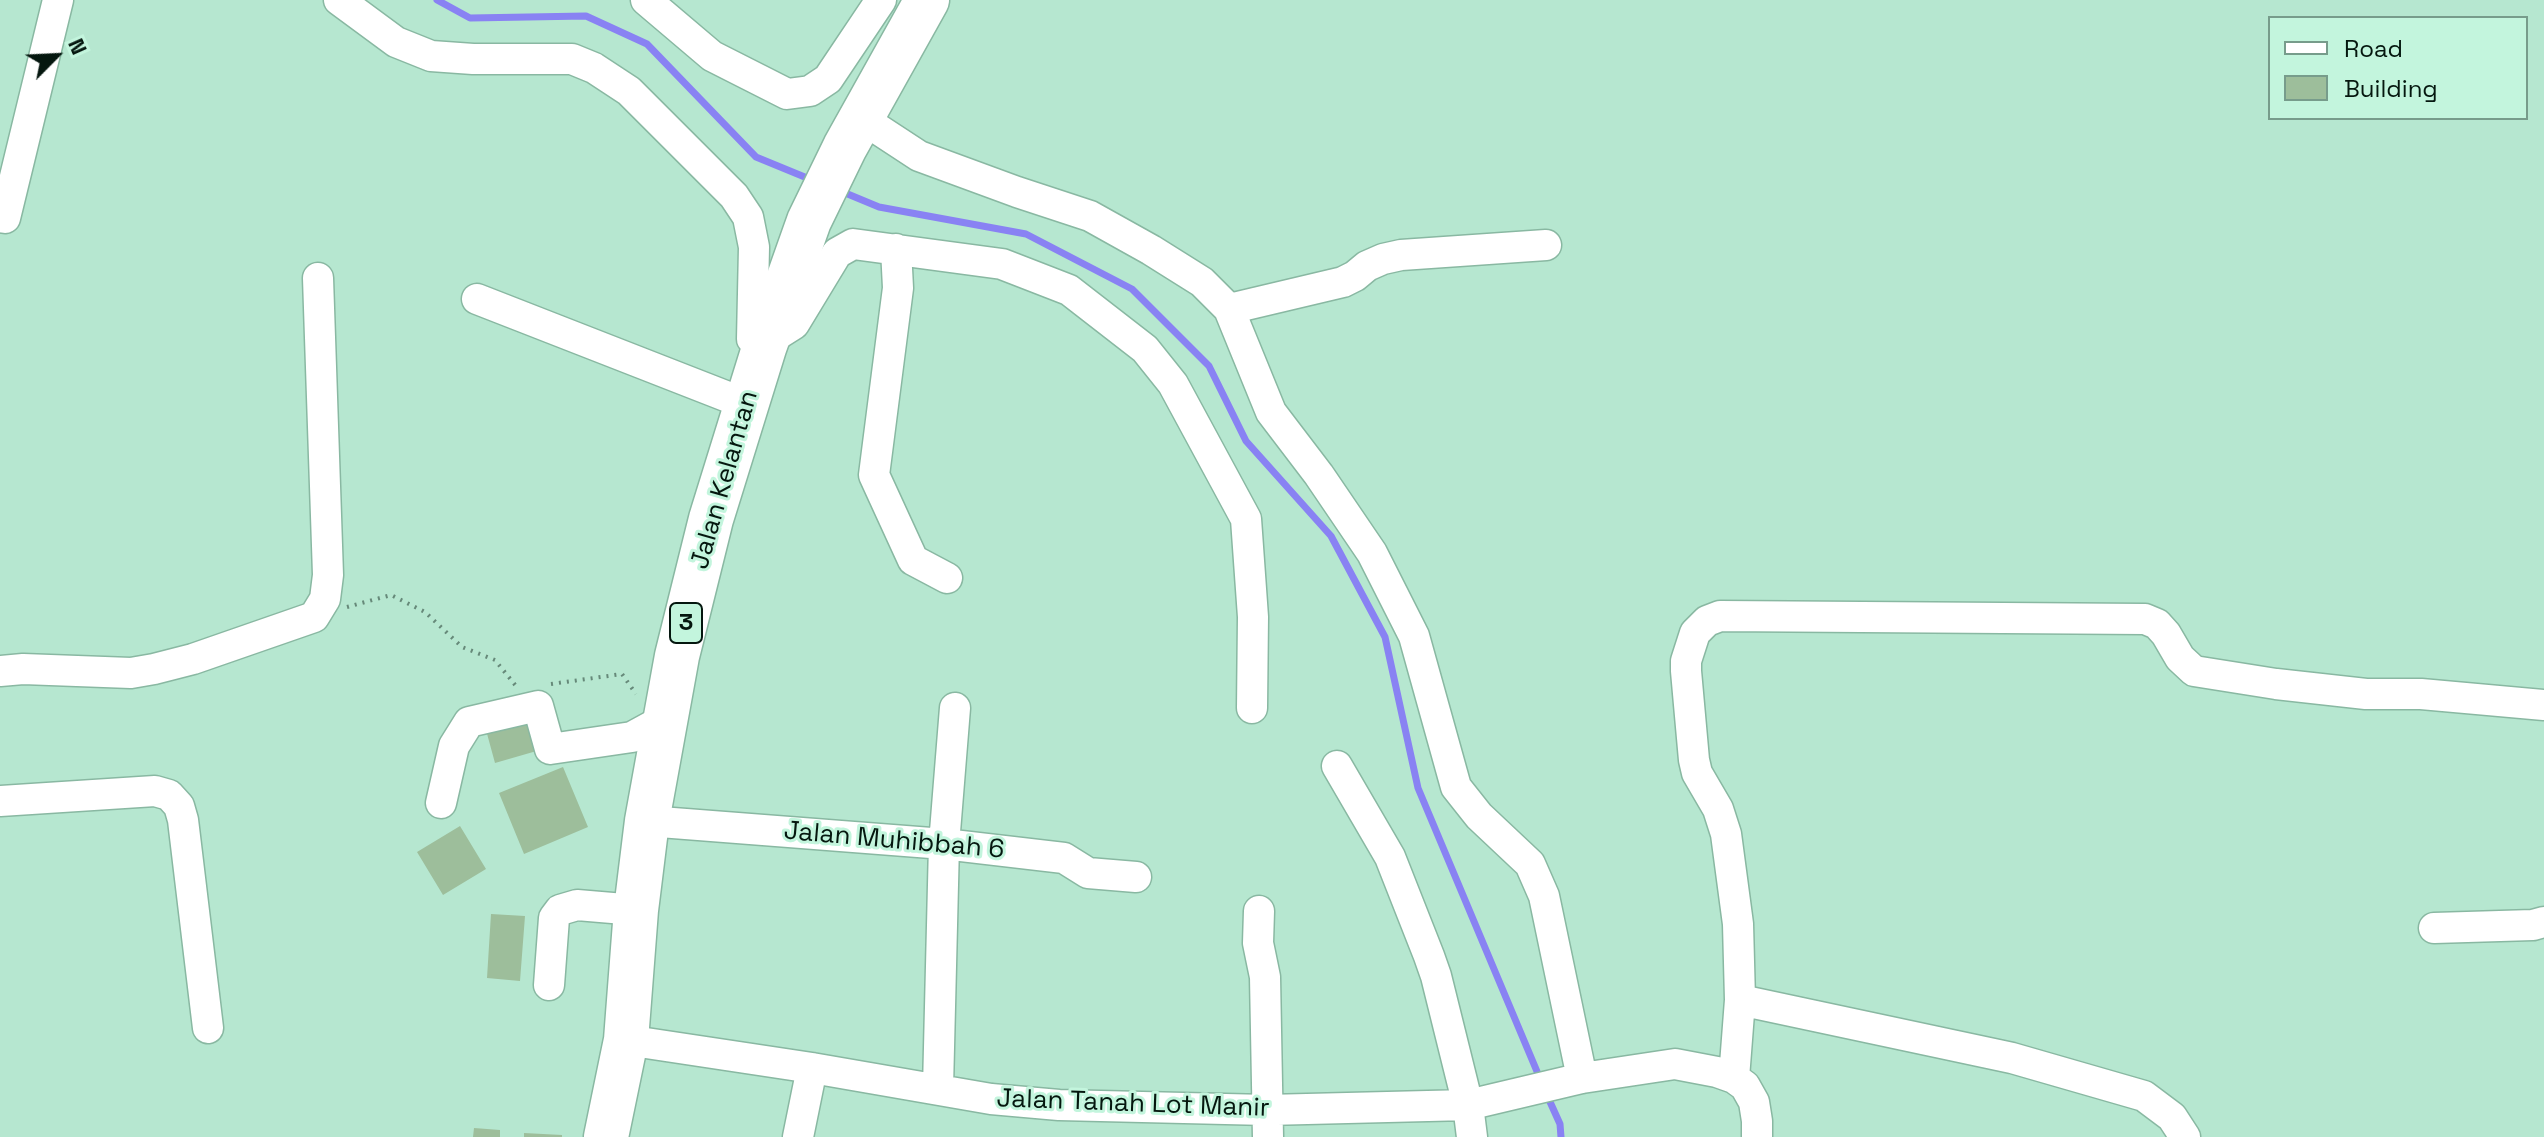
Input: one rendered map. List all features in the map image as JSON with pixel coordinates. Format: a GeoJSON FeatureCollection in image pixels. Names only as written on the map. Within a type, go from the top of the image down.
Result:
{"type":"FeatureCollection","features":[{"type":"Feature","properties":{"kind":"highway","name":"Jalan Kelantan"},"geometry":{"type":"LineString","coordinates":[[606,1137],[626,1040],[636,910],[647,821],[677,656],[711,519],[746,404],[809,221],[853,133],[927,0]]}},
{"type":"Feature","properties":{"kind":"highway","name":"Jalan Kelantan"},"geometry":{"type":"LineString","coordinates":[[626,1040],[636,1137]]}},
{"type":"Feature","properties":{"kind":"street"},"geometry":{"type":"LineString","coordinates":[[5,218],[58,0]]}},
{"type":"Feature","properties":{"kind":"street"},"geometry":{"type":"LineString","coordinates":[[339,0],[396,42],[431,56],[572,59],[594,68],[629,91],[734,196],[748,217],[754,247],[752,339],[766,345],[794,324],[837,253],[853,244],[1002,264],[1069,290],[1145,349],[1173,384],[1246,519],[1253,617],[1252,708]]}},
{"type":"Feature","properties":{"kind":"street"},"geometry":{"type":"LineString","coordinates":[[646,0],[712,56],[787,94],[810,91],[828,79],[881,0]]}},
{"type":"Feature","properties":{"kind":"street"},"geometry":{"type":"LineString","coordinates":[[853,133],[1090,216],[1202,282],[1229,309],[1271,412],[1372,553],[1414,636],[1456,787],[1479,816],[1530,864],[1544,896],[1572,1080]]}},
{"type":"Feature","properties":{"kind":"street"},"geometry":{"type":"LineString","coordinates":[[1229,309],[1343,282],[1367,266],[1392,257],[1546,245]]}},
{"type":"Feature","properties":{"kind":"street"},"geometry":{"type":"LineString","coordinates":[[896,249],[898,288],[874,475],[913,560],[947,578]]}},
{"type":"Feature","properties":{"kind":"street"},"geometry":{"type":"LineString","coordinates":[[0,671],[131,673],[193,659],[314,617],[325,599],[328,575],[318,278]]}},
{"type":"Feature","properties":{"kind":"street"},"geometry":{"type":"LineString","coordinates":[[477,299],[746,404]]}},
{"type":"Feature","properties":{"kind":"street"},"geometry":{"type":"LineString","coordinates":[[1757,1137],[1754,1102],[1745,1086],[1726,1075],[1740,1000],[1738,924],[1726,834],[1718,809],[1697,773],[1686,671],[1695,633],[1707,621],[1720,616],[2145,619],[2157,624],[2180,658],[2194,671],[2366,694],[2421,694],[2544,705]]}},
{"type":"Feature","properties":{"kind":"street"},"geometry":{"type":"LineString","coordinates":[[441,803],[454,746],[469,722],[538,706],[550,749],[632,737],[665,719]]}},
{"type":"Feature","properties":{"kind":"street"},"geometry":{"type":"LineString","coordinates":[[938,1088],[944,844],[955,708]]}},
{"type":"Feature","properties":{"kind":"street"},"geometry":{"type":"LineString","coordinates":[[1337,766],[1390,857],[1429,956],[1468,1105],[1472,1137]]}},
{"type":"Feature","properties":{"kind":"street"},"geometry":{"type":"LineString","coordinates":[[0,801],[155,791],[169,795],[179,806],[183,820],[208,1028]]}},
{"type":"Feature","properties":{"kind":"street","name":"Jalan Muhibbah 6"},"geometry":{"type":"LineString","coordinates":[[647,821],[944,844],[1064,858],[1088,873],[1136,877]]}},
{"type":"Feature","properties":{"kind":"street"},"geometry":{"type":"LineString","coordinates":[[549,985],[554,918],[560,910],[577,905],[636,910]]}},
{"type":"Feature","properties":{"kind":"street"},"geometry":{"type":"LineString","coordinates":[[1259,911],[1258,943],[1265,977],[1267,1123]]}},
{"type":"Feature","properties":{"kind":"street"},"geometry":{"type":"LineString","coordinates":[[2434,928],[2544,922]]}},
{"type":"Feature","properties":{"kind":"street"},"geometry":{"type":"LineString","coordinates":[[1740,1000],[2012,1058],[2144,1096],[2172,1117],[2185,1137]]}},
{"type":"Feature","properties":{"kind":"street","name":"Jalan Tanah Lot Manir"},"geometry":{"type":"LineString","coordinates":[[626,1040],[938,1088],[991,1099],[1267,1123],[1468,1105],[1572,1080],[1675,1064],[1726,1075]]}},
{"type":"Feature","properties":{"kind":"street"},"geometry":{"type":"LineString","coordinates":[[798,1137],[812,1068]]}},
{"type":"Feature","properties":{"kind":"path"},"geometry":{"type":"LineString","coordinates":[[314,617],[391,595],[425,612],[462,647],[495,660],[518,688]]}},
{"type":"Feature","properties":{"kind":"path"},"geometry":{"type":"LineString","coordinates":[[547,684],[622,674],[643,704],[665,719]]}},
{"type":"Feature","properties":{"kind":"building"},"geometry":{"type":"Polygon","coordinates":[[[531,718],[540,750],[495,763],[486,730],[531,718]]]}},
{"type":"Feature","properties":{"kind":"building"},"geometry":{"type":"Polygon","coordinates":[[[563,767],[588,827],[524,854],[499,793],[563,767]]]}},
{"type":"Feature","properties":{"kind":"building"},"geometry":{"type":"Polygon","coordinates":[[[460,826],[486,869],[443,895],[417,852],[460,826]]]}},
{"type":"Feature","properties":{"kind":"building"},"geometry":{"type":"Polygon","coordinates":[[[491,914],[525,916],[520,981],[487,978],[491,914]]]}},
{"type":"Feature","properties":{"kind":"building"},"geometry":{"type":"Polygon","coordinates":[[[474,1128],[500,1130],[500,1137],[473,1137],[474,1128]]]}},
{"type":"Feature","properties":{"kind":"building"},"geometry":{"type":"Polygon","coordinates":[[[524,1133],[562,1135],[562,1137],[524,1137],[524,1133]]]}},
{"type":"Feature","properties":{"kind":"waterway"},"geometry":{"type":"LineString","coordinates":[[437,0],[470,18],[586,16],[647,44],[756,157],[812,180]]}},
{"type":"Feature","properties":{"kind":"waterway"},"geometry":{"type":"LineString","coordinates":[[838,190],[879,207],[1026,234],[1132,289],[1209,366],[1246,441],[1331,536],[1385,637],[1418,788],[1541,1081]]}},
{"type":"Feature","properties":{"kind":"waterway"},"geometry":{"type":"LineString","coordinates":[[1546,1093],[1560,1124],[1561,1137]]}}]}
